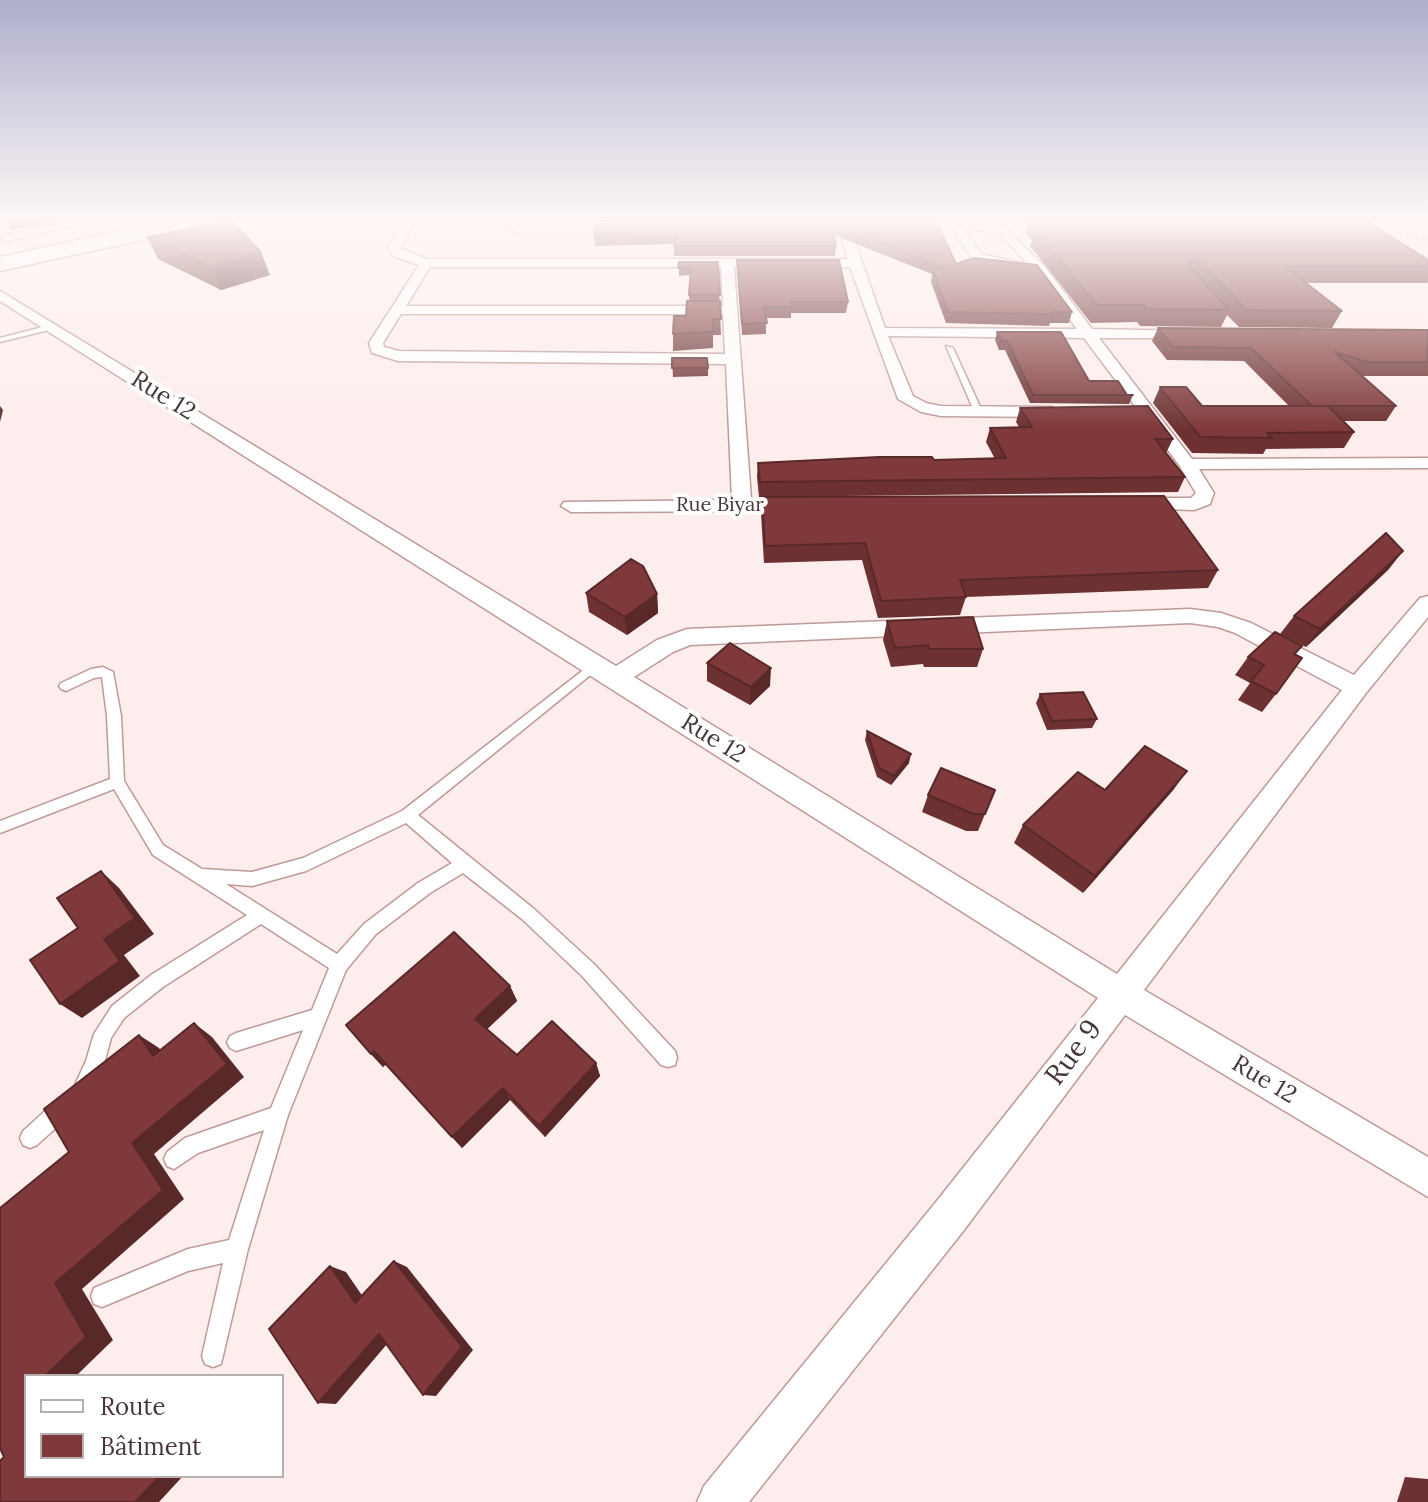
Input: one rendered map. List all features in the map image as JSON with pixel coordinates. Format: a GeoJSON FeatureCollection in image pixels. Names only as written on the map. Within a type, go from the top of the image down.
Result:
{"type":"FeatureCollection","features":[{"type":"Feature","properties":{"kind":"street"},"geometry":{"type":"LineString","coordinates":[[410,289],[376,343],[377,350],[398,356],[732,359]]}},
{"type":"Feature","properties":{"kind":"street"},"geometry":{"type":"LineString","coordinates":[[729,289],[742,505]]}},
{"type":"Feature","properties":{"kind":"street"},"geometry":{"type":"LineString","coordinates":[[864,289],[906,399],[921,407],[941,411],[1071,412]]}},
{"type":"Feature","properties":{"kind":"street"},"geometry":{"type":"LineString","coordinates":[[1054,289],[1140,412],[1187,464],[1205,493],[1203,500],[1194,504],[1116,504]]}},
{"type":"Feature","properties":{"kind":"street","name":"Rue 12"},"geometry":{"type":"LineString","coordinates":[[0,295],[1119,993],[1428,1178]]}},
{"type":"Feature","properties":{"kind":"street"},"geometry":{"type":"LineString","coordinates":[[397,310],[730,310]]}},
{"type":"Feature","properties":{"kind":"street"},"geometry":{"type":"LineString","coordinates":[[880,332],[1206,334]]}},
{"type":"Feature","properties":{"kind":"street"},"geometry":{"type":"LineString","coordinates":[[1187,464],[1428,463]]}},
{"type":"Feature","properties":{"kind":"street","name":"Rue Biyar"},"geometry":{"type":"LineString","coordinates":[[571,506],[820,505]]}},
{"type":"Feature","properties":{"kind":"street","name":"Rue 9"},"geometry":{"type":"LineString","coordinates":[[720,1502],[950,1216],[1357,687],[1428,603]]}},
{"type":"Feature","properties":{"kind":"street"},"geometry":{"type":"LineString","coordinates":[[605,672],[687,637],[1190,616],[1221,620],[1243,628],[1357,687]]}},
{"type":"Feature","properties":{"kind":"lane"},"geometry":{"type":"LineString","coordinates":[[0,340],[50,327]]}},
{"type":"Feature","properties":{"kind":"lane"},"geometry":{"type":"LineString","coordinates":[[949,348],[978,411]]}},
{"type":"Feature","properties":{"kind":"lane"},"geometry":{"type":"LineString","coordinates":[[66,686],[91,674],[103,672],[108,675],[114,716],[117,782],[158,850],[339,965]]}},
{"type":"Feature","properties":{"kind":"lane"},"geometry":{"type":"LineString","coordinates":[[197,876],[252,879],[306,864],[407,815],[605,672]]}},
{"type":"Feature","properties":{"kind":"lane"},"geometry":{"type":"LineString","coordinates":[[0,827],[117,782]]}},
{"type":"Feature","properties":{"kind":"lane"},"geometry":{"type":"LineString","coordinates":[[407,815],[528,914],[588,970],[668,1058]]}},
{"type":"Feature","properties":{"kind":"lane"},"geometry":{"type":"LineString","coordinates":[[213,1356],[237,1249],[278,1115],[339,965],[370,929],[424,888],[464,864]]}},
{"type":"Feature","properties":{"kind":"lane"},"geometry":{"type":"LineString","coordinates":[[30,1138],[80,1093],[95,1064],[103,1034],[118,1012],[157,981],[260,916]]}},
{"type":"Feature","properties":{"kind":"lane"},"geometry":{"type":"LineString","coordinates":[[236,1042],[318,1017]]}},
{"type":"Feature","properties":{"kind":"lane"},"geometry":{"type":"LineString","coordinates":[[174,1159],[192,1145],[278,1115]]}},
{"type":"Feature","properties":{"kind":"lane"},"geometry":{"type":"LineString","coordinates":[[102,1296],[188,1260],[237,1249]]}},
{"type":"Feature","properties":{"kind":"building"},"geometry":{"type":"Polygon","coordinates":[[[689,289],[720,289],[720,295],[689,295],[689,289]]]}},
{"type":"Feature","properties":{"kind":"building"},"geometry":{"type":"Polygon","coordinates":[[[739,289],[845,289],[848,302],[791,302],[791,307],[764,307],[767,323],[742,324],[739,289]]]}},
{"type":"Feature","properties":{"kind":"building"},"geometry":{"type":"Polygon","coordinates":[[[940,289],[1055,289],[1072,312],[1053,314],[948,312],[940,289]]]}},
{"type":"Feature","properties":{"kind":"building"},"geometry":{"type":"Polygon","coordinates":[[[1084,289],[1210,289],[1229,310],[1147,309],[1144,305],[1097,305],[1084,289]]]}},
{"type":"Feature","properties":{"kind":"building"},"geometry":{"type":"Polygon","coordinates":[[[1226,289],[1314,289],[1342,311],[1247,310],[1226,289]]]}},
{"type":"Feature","properties":{"kind":"building"},"geometry":{"type":"Polygon","coordinates":[[[687,301],[720,301],[721,319],[713,319],[713,332],[673,334],[674,316],[686,316],[687,301]]]}},
{"type":"Feature","properties":{"kind":"building"},"geometry":{"type":"Polygon","coordinates":[[[1158,328],[1428,330],[1428,362],[1367,362],[1335,352],[1396,406],[1312,406],[1251,348],[1173,347],[1158,328]]]}},
{"type":"Feature","properties":{"kind":"building"},"geometry":{"type":"Polygon","coordinates":[[[997,332],[1061,332],[1089,381],[1118,381],[1127,395],[1033,395],[1007,341],[1002,341],[997,332]]]}},
{"type":"Feature","properties":{"kind":"building"},"geometry":{"type":"Polygon","coordinates":[[[672,358],[707,358],[708,368],[672,368],[672,358]]]}},
{"type":"Feature","properties":{"kind":"building"},"geometry":{"type":"Polygon","coordinates":[[[1160,387],[1186,387],[1202,406],[1328,406],[1354,432],[1267,433],[1272,438],[1200,437],[1160,387]]]}},
{"type":"Feature","properties":{"kind":"building"},"geometry":{"type":"Polygon","coordinates":[[[1148,406],[1173,439],[1155,439],[1185,477],[760,482],[758,463],[879,457],[932,457],[934,460],[1006,458],[990,428],[1032,427],[1020,408],[1148,406]]]}},
{"type":"Feature","properties":{"kind":"building"},"geometry":{"type":"Polygon","coordinates":[[[1164,496],[1218,570],[960,580],[966,597],[881,601],[865,543],[765,546],[762,497],[1164,496]]]}},
{"type":"Feature","properties":{"kind":"building"},"geometry":{"type":"Polygon","coordinates":[[[1386,533],[1403,551],[1320,629],[1294,616],[1386,533]]]}},
{"type":"Feature","properties":{"kind":"building"},"geometry":{"type":"Polygon","coordinates":[[[631,559],[643,566],[657,594],[625,617],[586,593],[631,559]]]}},
{"type":"Feature","properties":{"kind":"building"},"geometry":{"type":"Polygon","coordinates":[[[973,617],[983,649],[929,649],[928,645],[895,648],[887,621],[973,617]]]}},
{"type":"Feature","properties":{"kind":"building"},"geometry":{"type":"Polygon","coordinates":[[[1275,632],[1302,646],[1294,654],[1302,658],[1276,694],[1251,681],[1264,665],[1248,657],[1275,632]]]}},
{"type":"Feature","properties":{"kind":"building"},"geometry":{"type":"Polygon","coordinates":[[[730,643],[771,668],[751,687],[707,663],[730,643]]]}},
{"type":"Feature","properties":{"kind":"building"},"geometry":{"type":"Polygon","coordinates":[[[1083,692],[1097,719],[1052,721],[1040,694],[1083,692]]]}},
{"type":"Feature","properties":{"kind":"building"},"geometry":{"type":"Polygon","coordinates":[[[867,731],[911,754],[894,776],[879,768],[867,731]]]}},
{"type":"Feature","properties":{"kind":"building"},"geometry":{"type":"Polygon","coordinates":[[[1145,746],[1187,771],[1095,876],[1023,825],[1078,772],[1105,790],[1145,746]]]}},
{"type":"Feature","properties":{"kind":"building"},"geometry":{"type":"Polygon","coordinates":[[[941,768],[995,790],[985,814],[974,814],[928,795],[941,768]]]}},
{"type":"Feature","properties":{"kind":"building"},"geometry":{"type":"Polygon","coordinates":[[[101,871],[135,918],[104,939],[120,961],[60,1004],[30,960],[78,928],[57,898],[101,871]]]}},
{"type":"Feature","properties":{"kind":"building"},"geometry":{"type":"Polygon","coordinates":[[[454,932],[510,986],[475,1019],[517,1055],[552,1021],[596,1063],[539,1126],[503,1088],[452,1137],[374,1051],[371,1054],[346,1025],[454,932]]]}},
{"type":"Feature","properties":{"kind":"building"},"geometry":{"type":"Polygon","coordinates":[[[194,1023],[227,1064],[132,1143],[163,1190],[55,1283],[86,1337],[47,1374],[24,1374],[24,1478],[158,1478],[135,1502],[0,1502],[0,1461],[4,1457],[0,1448],[0,1208],[69,1152],[44,1109],[139,1035],[153,1056],[194,1023]]]}},
{"type":"Feature","properties":{"kind":"building"},"geometry":{"type":"Polygon","coordinates":[[[394,1261],[462,1347],[423,1395],[379,1334],[318,1403],[269,1329],[330,1266],[355,1303],[394,1261]]]}}]}
